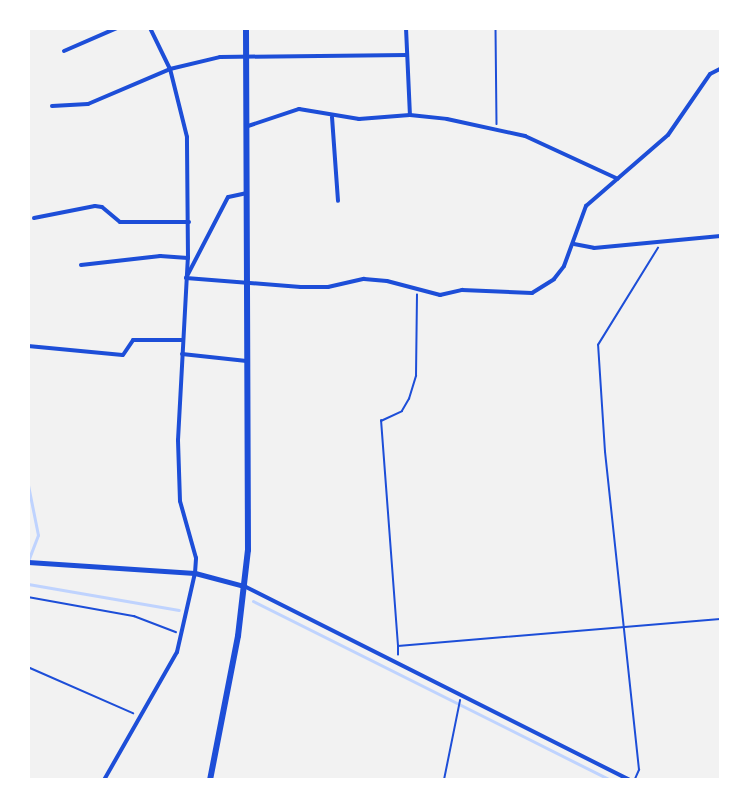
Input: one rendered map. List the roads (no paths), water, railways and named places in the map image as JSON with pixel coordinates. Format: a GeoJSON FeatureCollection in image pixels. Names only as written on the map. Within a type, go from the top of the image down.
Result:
{"type":"FeatureCollection","features":[{"type":"Feature","properties":{"kind":"main road"},"geometry":{"type":"LineString","coordinates":[[210,780],[238,636],[248,550],[246,28]]}},
{"type":"Feature","properties":{"kind":"street"},"geometry":{"type":"LineString","coordinates":[[64,51],[117,28]]}},
{"type":"Feature","properties":{"kind":"street"},"geometry":{"type":"LineString","coordinates":[[104,780],[177,652],[183,635],[196,558],[180,501],[178,386],[188,258],[187,137],[170,69],[150,28]]}},
{"type":"Feature","properties":{"kind":"street"},"geometry":{"type":"LineString","coordinates":[[406,28],[410,115]]}},
{"type":"Feature","properties":{"kind":"street"},"geometry":{"type":"LineString","coordinates":[[52,106],[88,105],[170,69],[247,54],[407,55]]}},
{"type":"Feature","properties":{"kind":"street"},"geometry":{"type":"LineString","coordinates":[[186,278],[248,284],[328,287],[364,279],[387,280],[417,291],[440,295],[462,290],[532,293],[554,279],[574,244],[586,206],[668,135],[710,75],[720,69]]}},
{"type":"Feature","properties":{"kind":"street"},"geometry":{"type":"LineString","coordinates":[[248,126],[299,109],[332,117],[359,119],[410,115],[497,128],[525,136],[618,179]]}},
{"type":"Feature","properties":{"kind":"street"},"geometry":{"type":"LineString","coordinates":[[332,117],[338,201]]}},
{"type":"Feature","properties":{"kind":"street"},"geometry":{"type":"LineString","coordinates":[[186,278],[228,197],[248,193]]}},
{"type":"Feature","properties":{"kind":"street"},"geometry":{"type":"LineString","coordinates":[[34,218],[95,206],[102,207],[120,222],[189,222]]}},
{"type":"Feature","properties":{"kind":"street"},"geometry":{"type":"LineString","coordinates":[[574,244],[594,248],[720,236]]}},
{"type":"Feature","properties":{"kind":"street"},"geometry":{"type":"LineString","coordinates":[[81,265],[160,256],[188,258]]}},
{"type":"Feature","properties":{"kind":"street"},"geometry":{"type":"LineString","coordinates":[[28,346],[123,355],[133,340],[183,340]]}},
{"type":"Feature","properties":{"kind":"street"},"geometry":{"type":"LineString","coordinates":[[182,354],[247,361]]}},
{"type":"Feature","properties":{"kind":"street"},"geometry":{"type":"LineString","coordinates":[[28,562],[195,573],[244,586],[629,780]]}},
{"type":"Feature","properties":{"kind":"waterway"},"geometry":{"type":"LineString","coordinates":[[28,485],[38,535],[28,561]]}},
{"type":"Feature","properties":{"kind":"waterway"},"geometry":{"type":"LineString","coordinates":[[28,584],[179,610]]}},
{"type":"Feature","properties":{"kind":"waterway"},"geometry":{"type":"LineString","coordinates":[[253,601],[610,780]]}}]}
